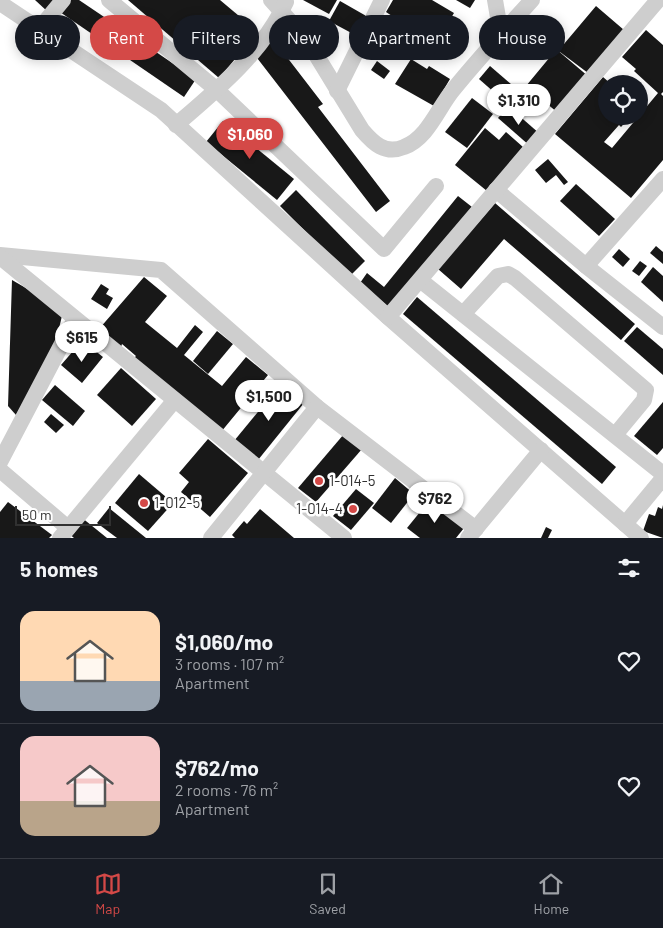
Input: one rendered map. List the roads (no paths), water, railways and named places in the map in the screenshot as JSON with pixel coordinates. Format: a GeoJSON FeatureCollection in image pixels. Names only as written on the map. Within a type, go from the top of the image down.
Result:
{"type":"FeatureCollection","features":[{"type":"Feature","properties":{"kind":"street"},"geometry":{"type":"LineString","coordinates":[[51,15],[63,0]]}},
{"type":"Feature","properties":{"kind":"street"},"geometry":{"type":"LineString","coordinates":[[109,0],[217,90],[384,249],[436,186]]}},
{"type":"Feature","properties":{"kind":"street"},"geometry":{"type":"LineString","coordinates":[[337,91],[382,0]]}},
{"type":"Feature","properties":{"kind":"street"},"geometry":{"type":"LineString","coordinates":[[495,0],[498,15]]}},
{"type":"Feature","properties":{"kind":"street"},"geometry":{"type":"LineString","coordinates":[[519,15],[532,0]]}},
{"type":"Feature","properties":{"kind":"street"},"geometry":{"type":"LineString","coordinates":[[388,317],[658,0]]}},
{"type":"Feature","properties":{"kind":"street"},"geometry":{"type":"LineString","coordinates":[[0,4],[17,15]]}},
{"type":"Feature","properties":{"kind":"street"},"geometry":{"type":"LineString","coordinates":[[176,125],[217,90],[271,30],[280,4]]}},
{"type":"Feature","properties":{"kind":"street"},"geometry":{"type":"LineString","coordinates":[[280,4],[307,40],[362,130],[373,144],[384,149],[404,147],[432,122],[453,89],[479,60]]}},
{"type":"Feature","properties":{"kind":"street"},"geometry":{"type":"LineString","coordinates":[[80,56],[161,110],[388,317],[641,538]]}},
{"type":"Feature","properties":{"kind":"street"},"geometry":{"type":"LineString","coordinates":[[586,266],[663,180]]}},
{"type":"Feature","properties":{"kind":"street"},"geometry":{"type":"LineString","coordinates":[[496,190],[586,266],[663,327]]}},
{"type":"Feature","properties":{"kind":"street"},"geometry":{"type":"LineString","coordinates":[[0,256],[161,270],[317,407],[472,533],[541,450]]}},
{"type":"Feature","properties":{"kind":"street"},"geometry":{"type":"LineString","coordinates":[[0,256],[174,401],[344,538]]}},
{"type":"Feature","properties":{"kind":"street"},"geometry":{"type":"LineString","coordinates":[[464,314],[498,276],[508,274],[514,278],[646,390],[644,400],[615,435]]}},
{"type":"Feature","properties":{"kind":"street"},"geometry":{"type":"LineString","coordinates":[[420,280],[663,474]]}},
{"type":"Feature","properties":{"kind":"street"},"geometry":{"type":"LineString","coordinates":[[0,462],[75,319]]}},
{"type":"Feature","properties":{"kind":"street"},"geometry":{"type":"LineString","coordinates":[[0,470],[64,533],[174,401]]}},
{"type":"Feature","properties":{"kind":"street"},"geometry":{"type":"LineString","coordinates":[[211,538],[317,407]]}},
{"type":"Feature","properties":{"kind":"street"},"geometry":{"type":"LineString","coordinates":[[625,524],[663,478]]}},
{"type":"Feature","properties":{"kind":"place","name":"1-014-5"},"geometry":{"type":"Point","coordinates":[319,481]}},
{"type":"Feature","properties":{"kind":"place","name":"1-012-5"},"geometry":{"type":"Point","coordinates":[144,503]}},
{"type":"Feature","properties":{"kind":"place","name":"1-014-4"},"geometry":{"type":"Point","coordinates":[353,509]}}]}
